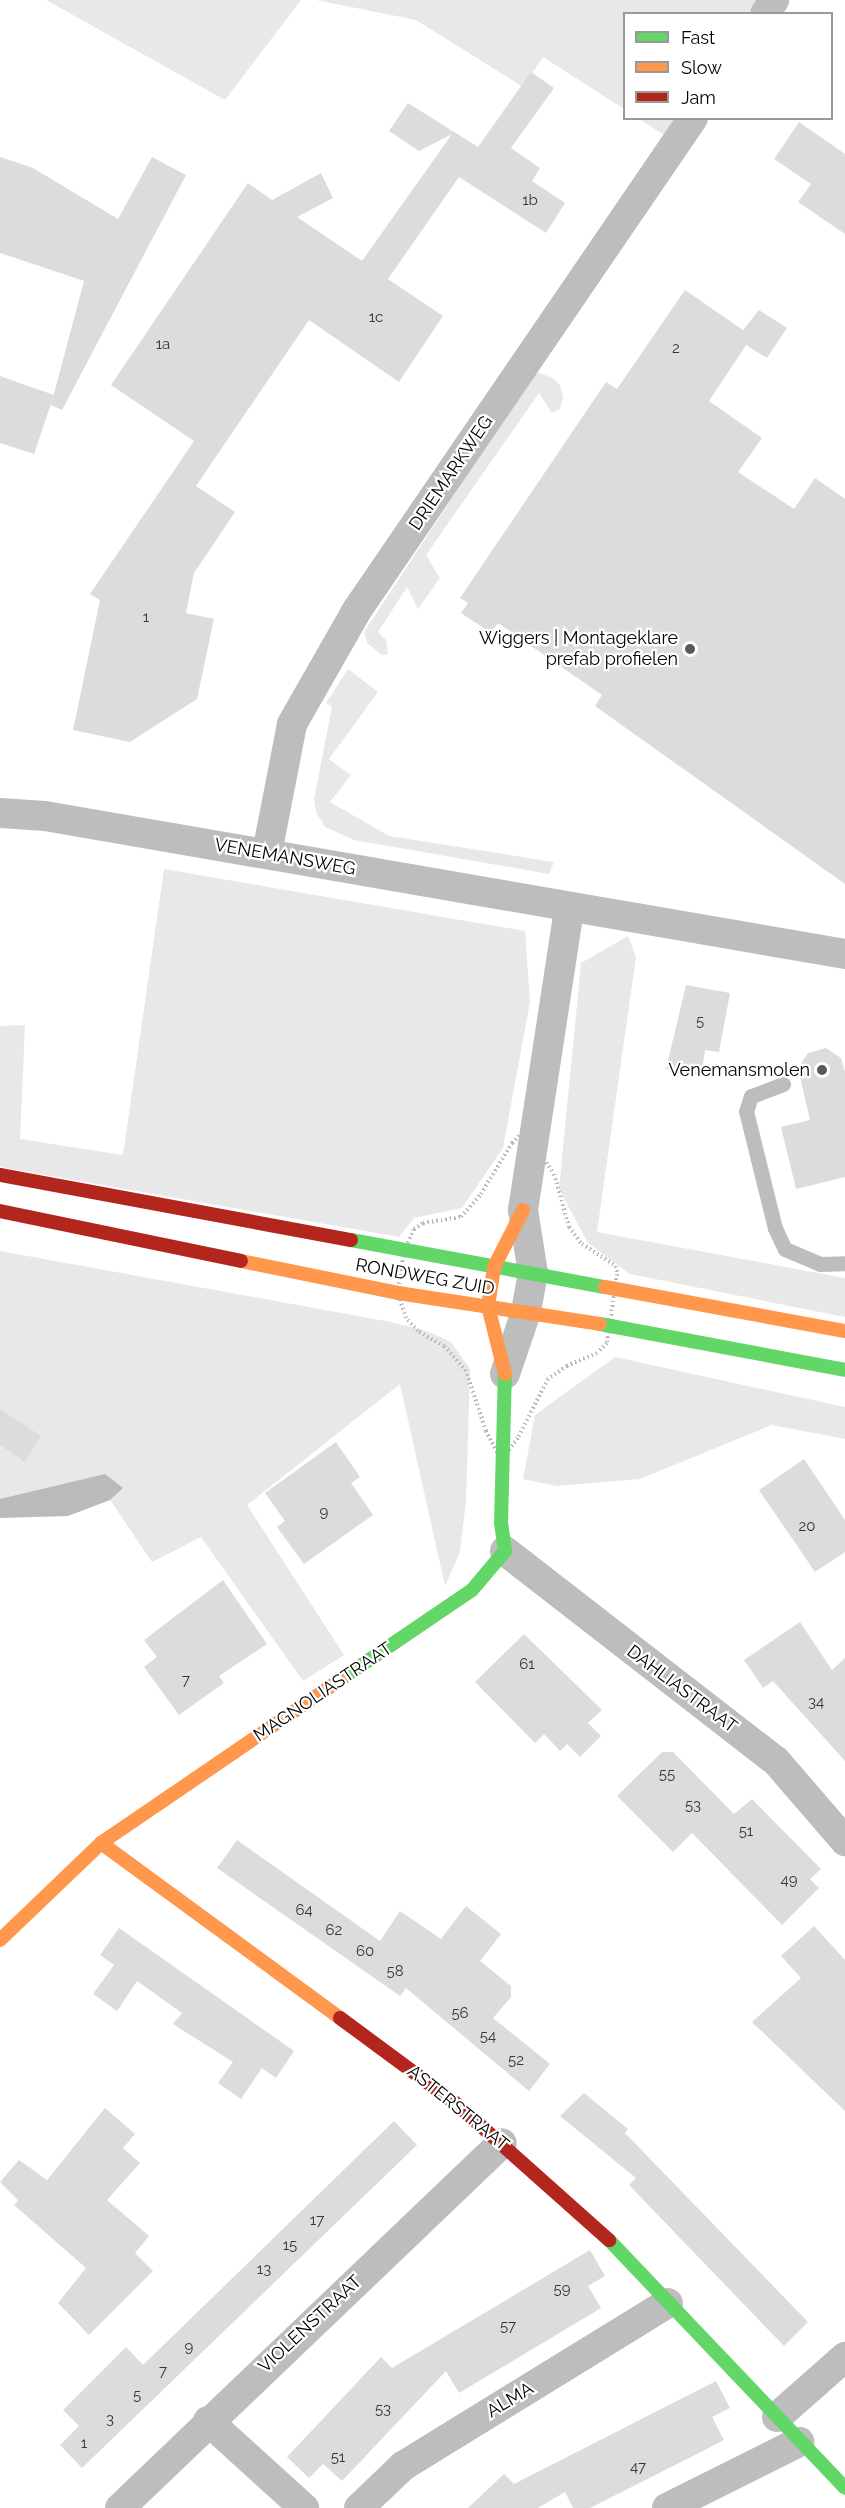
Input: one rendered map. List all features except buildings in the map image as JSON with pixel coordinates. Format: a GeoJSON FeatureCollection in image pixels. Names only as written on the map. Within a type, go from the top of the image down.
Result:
{"type":"FeatureCollection","features":[{"type":"Feature","properties":{"kind":"street","name":"DRIEMARKWEG"},"geometry":{"type":"LineString","coordinates":[[267,853],[292,724],[357,610],[692,120]]}},
{"type":"Feature","properties":{"kind":"street","name":"VENEMANSWEG"},"geometry":{"type":"LineString","coordinates":[[0,813],[45,816],[267,853],[569,908],[845,954]]}},
{"type":"Feature","properties":{"kind":"street"},"geometry":{"type":"LineString","coordinates":[[504,1551],[501,1460],[505,1374],[526,1312],[533,1274],[523,1210],[569,908]]}},
{"type":"Feature","properties":{"kind":"street","name":"RONDWEG ZUID"},"geometry":{"type":"LineString","coordinates":[[0,1175],[165,1203],[404,1251],[615,1287],[845,1331]]}},
{"type":"Feature","properties":{"kind":"street"},"geometry":{"type":"LineString","coordinates":[[505,1374],[488,1306],[494,1267],[523,1210]]}},
{"type":"Feature","properties":{"kind":"street","name":"RONDWEG ZUID"},"geometry":{"type":"LineString","coordinates":[[0,1211],[398,1293],[610,1325],[845,1370]]}},
{"type":"Feature","properties":{"kind":"street","name":"DAHLIASTRAAT"},"geometry":{"type":"LineString","coordinates":[[504,1551],[776,1761],[845,1841]]}},
{"type":"Feature","properties":{"kind":"street","name":"MAGNOLIASTRAAT"},"geometry":{"type":"LineString","coordinates":[[0,1940],[101,1843],[472,1590],[504,1551]]}},
{"type":"Feature","properties":{"kind":"street","name":"ASTERSTRAAT"},"geometry":{"type":"LineString","coordinates":[[101,1843],[454,2102],[502,2143],[597,2228],[845,2488]]}},
{"type":"Feature","properties":{"kind":"street","name":"VIOLENSTRAAT"},"geometry":{"type":"LineString","coordinates":[[120,2508],[208,2421],[502,2143]]}},
{"type":"Feature","properties":{"kind":"street","name":"ALMA"},"geometry":{"type":"LineString","coordinates":[[359,2508],[403,2466],[668,2303]]}},
{"type":"Feature","properties":{"kind":"street"},"geometry":{"type":"LineString","coordinates":[[777,2417],[845,2357]]}},
{"type":"Feature","properties":{"kind":"street"},"geometry":{"type":"LineString","coordinates":[[208,2421],[304,2508]]}},
{"type":"Feature","properties":{"kind":"street"},"geometry":{"type":"LineString","coordinates":[[667,2508],[800,2442]]}},
{"type":"Feature","properties":{"kind":"lane"},"geometry":{"type":"LineString","coordinates":[[783,1084],[751,1096],[746,1111],[775,1228],[785,1249],[820,1264],[845,1263]]}},
{"type":"Feature","properties":{"kind":"path"},"geometry":{"type":"LineString","coordinates":[[404,1251],[414,1229],[423,1223],[461,1217],[481,1194],[512,1143],[537,1119]]}},
{"type":"Feature","properties":{"kind":"path"},"geometry":{"type":"LineString","coordinates":[[537,1119],[539,1151],[554,1174],[569,1227],[582,1244],[616,1266],[615,1287]]}},
{"type":"Feature","properties":{"kind":"path"},"geometry":{"type":"LineString","coordinates":[[398,1293],[406,1318],[418,1331],[444,1346],[466,1371],[486,1431],[501,1460],[518,1438],[548,1379],[567,1366],[597,1353],[607,1343],[610,1325]]}},
{"type":"Feature","properties":{"kind":"shaded area"},"geometry":{"type":"Polygon","coordinates":[[[46,0],[301,0],[225,100],[46,0]]]}},
{"type":"Feature","properties":{"kind":"shaded area"},"geometry":{"type":"Polygon","coordinates":[[[316,0],[757,0],[749,12],[623,12],[623,108],[543,57],[523,87],[416,20],[316,0]]]}},
{"type":"Feature","properties":{"kind":"shaded area"},"geometry":{"type":"Polygon","coordinates":[[[641,120],[675,120],[664,135],[641,120]]]}},
{"type":"Feature","properties":{"kind":"shaded area"},"geometry":{"type":"Polygon","coordinates":[[[535,372],[551,377],[560,385],[563,398],[560,409],[552,413],[539,393],[426,555],[440,578],[418,609],[407,587],[378,632],[386,640],[388,654],[382,655],[367,643],[364,632],[535,372]]]}},
{"type":"Feature","properties":{"kind":"shaded area"},"geometry":{"type":"Polygon","coordinates":[[[348,669],[378,692],[329,759],[351,775],[330,802],[389,836],[554,862],[549,874],[354,840],[325,827],[316,812],[314,799],[332,707],[326,703],[348,669]]]}},
{"type":"Feature","properties":{"kind":"shaded area"},"geometry":{"type":"Polygon","coordinates":[[[164,869],[525,931],[530,1002],[503,1148],[462,1208],[414,1218],[399,1237],[0,1167],[0,1026],[25,1025],[20,1139],[123,1155],[164,869]]]}},
{"type":"Feature","properties":{"kind":"shaded area"},"geometry":{"type":"Polygon","coordinates":[[[628,936],[636,957],[597,1232],[845,1278],[845,1317],[630,1274],[588,1243],[559,1189],[581,963],[628,936]]]}},
{"type":"Feature","properties":{"kind":"shaded area"},"geometry":{"type":"Polygon","coordinates":[[[0,1251],[391,1322],[427,1331],[451,1342],[470,1369],[466,1502],[460,1552],[445,1586],[400,1384],[247,1505],[344,1655],[303,1681],[201,1537],[152,1562],[110,1500],[122,1487],[57,1485],[27,1496],[0,1499],[0,1251]]]}},
{"type":"Feature","properties":{"kind":"shaded area"},"geometry":{"type":"Polygon","coordinates":[[[615,1357],[845,1407],[845,1439],[772,1425],[640,1479],[557,1486],[523,1479],[535,1415],[615,1357]]]}},
{"type":"Feature","properties":{"kind":"shaded area"},"geometry":{"type":"Polygon","coordinates":[[[105,1474],[123,1488],[110,1500],[68,1516],[0,1518],[0,1499],[105,1474]]]}},
{"type":"Feature","properties":{"kind":"traffic: fast"},"geometry":{"type":"LineString","coordinates":[[351,1240],[605,1287]]}},
{"type":"Feature","properties":{"kind":"traffic: fast"},"geometry":{"type":"LineString","coordinates":[[600,1324],[845,1370]]}},
{"type":"Feature","properties":{"kind":"traffic: fast"},"geometry":{"type":"LineString","coordinates":[[341,1679],[472,1590],[505,1551],[501,1523],[505,1374]]}},
{"type":"Feature","properties":{"kind":"traffic: fast"},"geometry":{"type":"LineString","coordinates":[[609,2240],[845,2488]]}},
{"type":"Feature","properties":{"kind":"traffic: slow"},"geometry":{"type":"LineString","coordinates":[[505,1374],[488,1306],[494,1267],[523,1210]]}},
{"type":"Feature","properties":{"kind":"traffic: slow"},"geometry":{"type":"LineString","coordinates":[[241,1261],[398,1293],[600,1324]]}},
{"type":"Feature","properties":{"kind":"traffic: slow"},"geometry":{"type":"LineString","coordinates":[[605,1287],[845,1331]]}},
{"type":"Feature","properties":{"kind":"traffic: slow"},"geometry":{"type":"LineString","coordinates":[[0,1940],[101,1843],[341,1679]]}},
{"type":"Feature","properties":{"kind":"traffic: slow"},"geometry":{"type":"LineString","coordinates":[[101,1843],[340,2018]]}},
{"type":"Feature","properties":{"kind":"traffic: jam"},"geometry":{"type":"LineString","coordinates":[[0,1175],[351,1240]]}},
{"type":"Feature","properties":{"kind":"traffic: jam"},"geometry":{"type":"LineString","coordinates":[[0,1211],[241,1261]]}},
{"type":"Feature","properties":{"kind":"traffic: jam"},"geometry":{"type":"LineString","coordinates":[[340,2018],[454,2102],[609,2240]]}},
{"type":"Feature","properties":{"kind":"place","name":"Wiggers | Montageklare prefab profielen"},"geometry":{"type":"Point","coordinates":[690,649]}},
{"type":"Feature","properties":{"kind":"place","name":"Venemansmolen"},"geometry":{"type":"Point","coordinates":[822,1070]}}]}
